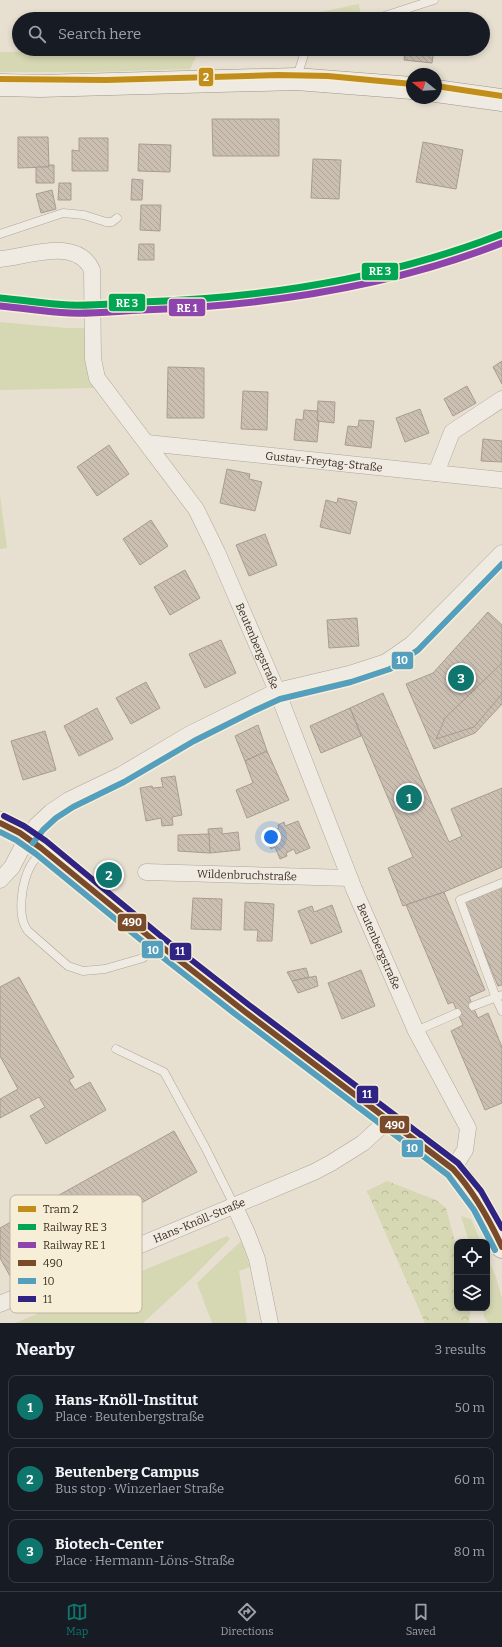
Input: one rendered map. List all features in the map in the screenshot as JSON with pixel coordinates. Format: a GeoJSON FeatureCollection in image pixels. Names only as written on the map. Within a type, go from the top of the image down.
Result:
{"type":"FeatureCollection","features":[{"type":"Feature","properties":{"kind":"main road"},"geometry":{"type":"LineString","coordinates":[[0,85],[64,86],[296,79],[406,88]]}},
{"type":"Feature","properties":{"kind":"main road"},"geometry":{"type":"LineString","coordinates":[[442,92],[502,100]]}},
{"type":"Feature","properties":{"kind":"main road"},"geometry":{"type":"LineString","coordinates":[[0,823],[35,844],[244,1011],[453,1169],[463,1180],[496,1232],[502,1247]]}},
{"type":"Feature","properties":{"kind":"street","name":"Beutenbergstraße"},"geometry":{"type":"LineString","coordinates":[[0,259],[42,252],[62,251],[84,259],[92,270],[92,350],[97,378],[196,509],[217,552],[277,691],[349,878],[416,1031],[468,1128],[465,1150],[453,1169]]}},
{"type":"Feature","properties":{"kind":"street"},"geometry":{"type":"LineString","coordinates":[[436,473],[452,432],[502,399]]}},
{"type":"Feature","properties":{"kind":"street","name":"Gustav-Freytag-Straße"},"geometry":{"type":"LineString","coordinates":[[147,443],[502,480]]}},
{"type":"Feature","properties":{"kind":"street"},"geometry":{"type":"LineString","coordinates":[[0,880],[35,844],[37,825],[51,812],[69,800],[121,775],[190,734],[277,691],[349,674],[386,662],[412,644],[502,553]]}},
{"type":"Feature","properties":{"kind":"street","name":"Wildenbruchstraße"},"geometry":{"type":"LineString","coordinates":[[146,872],[349,878]]}},
{"type":"Feature","properties":{"kind":"street","name":"Hans-Knöll-Straße"},"geometry":{"type":"LineString","coordinates":[[142,1244],[314,1172],[332,1163],[363,1143],[388,1119]]}},
{"type":"Feature","properties":{"kind":"street"},"geometry":{"type":"LineString","coordinates":[[234,1205],[257,1259],[270,1323]]}},
{"type":"Feature","properties":{"kind":"street","name":"Hans-Knöll-Straße"},"geometry":{"type":"LineString","coordinates":[[0,1304],[10,1300]]}},
{"type":"Feature","properties":{"kind":"lane"},"geometry":{"type":"LineString","coordinates":[[397,12],[434,0]]}},
{"type":"Feature","properties":{"kind":"lane"},"geometry":{"type":"LineString","coordinates":[[296,79],[304,56]]}},
{"type":"Feature","properties":{"kind":"lane"},"geometry":{"type":"LineString","coordinates":[[0,234],[63,213],[84,215],[106,222],[112,222],[117,218]]}},
{"type":"Feature","properties":{"kind":"lane"},"geometry":{"type":"LineString","coordinates":[[35,844],[21,909],[23,926],[68,966],[83,971],[105,969],[143,958],[157,943]]}},
{"type":"Feature","properties":{"kind":"lane"},"geometry":{"type":"LineString","coordinates":[[502,883],[460,900],[499,997],[502,1011]]}},
{"type":"Feature","properties":{"kind":"lane"},"geometry":{"type":"LineString","coordinates":[[473,1006],[499,997]]}},
{"type":"Feature","properties":{"kind":"lane"},"geometry":{"type":"LineString","coordinates":[[416,1031],[457,1013]]}},
{"type":"Feature","properties":{"kind":"lane"},"geometry":{"type":"LineString","coordinates":[[116,1049],[164,1072],[205,1147],[234,1205]]}},
{"type":"Feature","properties":{"kind":"green space"},"geometry":{"type":"Polygon","coordinates":[[[359,4],[360,12],[320,12],[359,4]]]}},
{"type":"Feature","properties":{"kind":"green space"},"geometry":{"type":"Polygon","coordinates":[[[0,52],[12,52],[12,56],[202,56],[196,57],[190,69],[93,72],[0,72],[0,52]]]}},
{"type":"Feature","properties":{"kind":"green space"},"geometry":{"type":"Polygon","coordinates":[[[0,322],[66,328],[87,328],[87,369],[95,388],[0,390],[0,322]]]}},
{"type":"Feature","properties":{"kind":"green space"},"geometry":{"type":"Polygon","coordinates":[[[0,495],[7,548],[0,549],[0,495]]]}},
{"type":"Feature","properties":{"kind":"green space"},"geometry":{"type":"Polygon","coordinates":[[[387,1181],[436,1200],[446,1208],[454,1239],[454,1311],[471,1311],[469,1323],[425,1323],[367,1191],[387,1181]]]}},
{"type":"Feature","properties":{"kind":"green space"},"geometry":{"type":"Polygon","coordinates":[[[461,1216],[471,1219],[480,1239],[468,1239],[461,1216]]]}},
{"type":"Feature","properties":{"kind":"green space"},"geometry":{"type":"Polygon","coordinates":[[[227,1236],[230,1239],[194,1276],[143,1323],[15,1323],[39,1313],[142,1313],[142,1271],[227,1236]]]}},
{"type":"Feature","properties":{"kind":"green space"},"geometry":{"type":"Polygon","coordinates":[[[241,1241],[250,1267],[239,1271],[247,1323],[212,1323],[197,1283],[241,1241]]]}},
{"type":"Feature","properties":{"kind":"green space"},"geometry":{"type":"Polygon","coordinates":[[[490,1264],[496,1277],[502,1299],[502,1323],[489,1323],[484,1317],[483,1311],[490,1311],[490,1264]]]}},
{"type":"Feature","properties":{"kind":"building"},"geometry":{"type":"Polygon","coordinates":[[[404,56],[433,56],[432,63],[404,60],[404,56]]]}},
{"type":"Feature","properties":{"kind":"building"},"geometry":{"type":"Polygon","coordinates":[[[212,119],[279,119],[279,156],[213,156],[212,119]]]}},
{"type":"Feature","properties":{"kind":"building"},"geometry":{"type":"Polygon","coordinates":[[[18,137],[48,137],[49,167],[18,168],[18,137]]]}},
{"type":"Feature","properties":{"kind":"building"},"geometry":{"type":"Polygon","coordinates":[[[79,138],[108,138],[108,171],[72,171],[72,150],[79,151],[79,138]]]}},
{"type":"Feature","properties":{"kind":"building"},"geometry":{"type":"Polygon","coordinates":[[[423,142],[463,150],[456,189],[416,182],[423,142]]]}},
{"type":"Feature","properties":{"kind":"building"},"geometry":{"type":"Polygon","coordinates":[[[139,144],[171,145],[170,172],[138,171],[139,144]]]}},
{"type":"Feature","properties":{"kind":"building"},"geometry":{"type":"Polygon","coordinates":[[[313,159],[341,160],[339,199],[311,198],[313,159]]]}},
{"type":"Feature","properties":{"kind":"building"},"geometry":{"type":"Polygon","coordinates":[[[48,165],[54,165],[54,183],[36,183],[36,167],[49,167],[48,165]]]}},
{"type":"Feature","properties":{"kind":"building"},"geometry":{"type":"Polygon","coordinates":[[[132,179],[143,180],[142,200],[131,200],[132,179]]]}},
{"type":"Feature","properties":{"kind":"building"},"geometry":{"type":"Polygon","coordinates":[[[59,183],[71,183],[71,200],[58,200],[59,183]]]}},
{"type":"Feature","properties":{"kind":"building"},"geometry":{"type":"Polygon","coordinates":[[[52,190],[56,209],[41,213],[36,194],[52,190]]]}},
{"type":"Feature","properties":{"kind":"building"},"geometry":{"type":"Polygon","coordinates":[[[141,205],[161,205],[160,231],[140,230],[141,205]]]}},
{"type":"Feature","properties":{"kind":"building"},"geometry":{"type":"Polygon","coordinates":[[[139,244],[154,244],[154,260],[138,260],[139,244]]]}},
{"type":"Feature","properties":{"kind":"building"},"geometry":{"type":"Polygon","coordinates":[[[502,361],[502,384],[493,367],[502,361]]]}},
{"type":"Feature","properties":{"kind":"building"},"geometry":{"type":"Polygon","coordinates":[[[168,367],[204,368],[204,418],[167,418],[168,367]]]}},
{"type":"Feature","properties":{"kind":"building"},"geometry":{"type":"Polygon","coordinates":[[[467,386],[476,403],[453,416],[444,399],[467,386]]]}},
{"type":"Feature","properties":{"kind":"building"},"geometry":{"type":"Polygon","coordinates":[[[243,391],[268,392],[267,430],[241,429],[243,391]]]}},
{"type":"Feature","properties":{"kind":"building"},"geometry":{"type":"Polygon","coordinates":[[[318,401],[335,402],[334,423],[317,421],[318,401]]]}},
{"type":"Feature","properties":{"kind":"building"},"geometry":{"type":"Polygon","coordinates":[[[420,409],[429,433],[405,442],[396,418],[420,409]]]}},
{"type":"Feature","properties":{"kind":"building"},"geometry":{"type":"Polygon","coordinates":[[[304,410],[318,411],[317,421],[319,421],[317,442],[294,440],[296,419],[303,420],[304,410]]]}},
{"type":"Feature","properties":{"kind":"building"},"geometry":{"type":"Polygon","coordinates":[[[359,420],[374,421],[371,448],[345,445],[348,426],[358,427],[359,420]]]}},
{"type":"Feature","properties":{"kind":"building"},"geometry":{"type":"Polygon","coordinates":[[[483,439],[502,441],[502,462],[481,461],[483,439]]]}},
{"type":"Feature","properties":{"kind":"building"},"geometry":{"type":"Polygon","coordinates":[[[109,445],[129,474],[97,496],[77,467],[109,445]]]}},
{"type":"Feature","properties":{"kind":"building"},"geometry":{"type":"Polygon","coordinates":[[[227,469],[250,474],[249,479],[262,482],[255,511],[220,503],[227,469]]]}},
{"type":"Feature","properties":{"kind":"building"},"geometry":{"type":"Polygon","coordinates":[[[338,498],[357,502],[350,534],[320,527],[326,500],[337,503],[338,498]]]}},
{"type":"Feature","properties":{"kind":"building"},"geometry":{"type":"Polygon","coordinates":[[[151,520],[168,546],[140,565],[123,539],[151,520]]]}},
{"type":"Feature","properties":{"kind":"building"},"geometry":{"type":"Polygon","coordinates":[[[265,534],[277,565],[249,576],[236,545],[265,534]]]}},
{"type":"Feature","properties":{"kind":"building"},"geometry":{"type":"Polygon","coordinates":[[[185,570],[200,598],[170,615],[154,587],[185,570]]]}},
{"type":"Feature","properties":{"kind":"building"},"geometry":{"type":"Polygon","coordinates":[[[488,612],[502,625],[502,704],[475,733],[434,749],[406,684],[433,673],[488,612]]]}},
{"type":"Feature","properties":{"kind":"building"},"geometry":{"type":"Polygon","coordinates":[[[357,618],[359,646],[329,648],[327,620],[357,618]]]}},
{"type":"Feature","properties":{"kind":"building"},"geometry":{"type":"Polygon","coordinates":[[[221,640],[236,673],[205,688],[189,654],[221,640]]]}},
{"type":"Feature","properties":{"kind":"building"},"geometry":{"type":"Polygon","coordinates":[[[502,663],[502,694],[474,727],[436,739],[445,718],[502,663]]]}},
{"type":"Feature","properties":{"kind":"building"},"geometry":{"type":"Polygon","coordinates":[[[146,682],[160,708],[131,724],[116,698],[146,682]]]}},
{"type":"Feature","properties":{"kind":"building"},"geometry":{"type":"Polygon","coordinates":[[[383,693],[449,842],[462,836],[451,809],[502,788],[502,867],[444,892],[403,906],[388,868],[413,857],[350,708],[383,693]]]}},
{"type":"Feature","properties":{"kind":"building"},"geometry":{"type":"Polygon","coordinates":[[[97,708],[113,739],[79,756],[64,726],[97,708]]]}},
{"type":"Feature","properties":{"kind":"building"},"geometry":{"type":"Polygon","coordinates":[[[350,708],[361,736],[321,753],[310,726],[350,708]]]}},
{"type":"Feature","properties":{"kind":"building"},"geometry":{"type":"Polygon","coordinates":[[[258,725],[267,751],[245,761],[235,736],[258,725]]]}},
{"type":"Feature","properties":{"kind":"building"},"geometry":{"type":"Polygon","coordinates":[[[45,731],[56,770],[23,780],[11,741],[45,731]]]}},
{"type":"Feature","properties":{"kind":"building"},"geometry":{"type":"Polygon","coordinates":[[[267,751],[289,800],[247,818],[236,790],[253,783],[245,761],[267,751]]]}},
{"type":"Feature","properties":{"kind":"building"},"geometry":{"type":"Polygon","coordinates":[[[175,776],[182,815],[172,817],[173,825],[162,826],[161,818],[146,821],[140,788],[152,786],[153,788],[163,787],[161,778],[175,776]]]}},
{"type":"Feature","properties":{"kind":"building"},"geometry":{"type":"Polygon","coordinates":[[[298,821],[310,848],[296,854],[294,849],[286,853],[287,856],[280,859],[275,847],[271,849],[267,841],[272,839],[269,833],[279,828],[278,825],[284,822],[285,826],[298,821]]]}},
{"type":"Feature","properties":{"kind":"building"},"geometry":{"type":"Polygon","coordinates":[[[222,828],[222,834],[238,832],[240,850],[210,853],[208,829],[222,828]]]}},
{"type":"Feature","properties":{"kind":"building"},"geometry":{"type":"Polygon","coordinates":[[[209,834],[210,853],[178,851],[178,835],[209,834]]]}},
{"type":"Feature","properties":{"kind":"building"},"geometry":{"type":"Polygon","coordinates":[[[502,885],[502,985],[498,986],[463,902],[502,885]]]}},
{"type":"Feature","properties":{"kind":"building"},"geometry":{"type":"Polygon","coordinates":[[[444,892],[485,990],[469,997],[478,1018],[488,1013],[502,1047],[502,1103],[485,1110],[451,1031],[463,1025],[453,1002],[448,1004],[406,905],[444,892]]]}},
{"type":"Feature","properties":{"kind":"building"},"geometry":{"type":"Polygon","coordinates":[[[193,898],[222,899],[221,930],[191,929],[193,898]]]}},
{"type":"Feature","properties":{"kind":"building"},"geometry":{"type":"Polygon","coordinates":[[[245,902],[274,904],[272,941],[257,941],[258,930],[244,930],[245,902]]]}},
{"type":"Feature","properties":{"kind":"building"},"geometry":{"type":"Polygon","coordinates":[[[332,905],[342,932],[311,944],[298,911],[312,906],[314,912],[332,905]]]}},
{"type":"Feature","properties":{"kind":"building"},"geometry":{"type":"Polygon","coordinates":[[[306,968],[309,977],[292,981],[287,972],[306,968]]]}},
{"type":"Feature","properties":{"kind":"building"},"geometry":{"type":"Polygon","coordinates":[[[361,970],[375,1006],[342,1019],[328,983],[361,970]]]}},
{"type":"Feature","properties":{"kind":"building"},"geometry":{"type":"Polygon","coordinates":[[[316,976],[318,986],[298,993],[292,981],[316,976]]]}},
{"type":"Feature","properties":{"kind":"building"},"geometry":{"type":"Polygon","coordinates":[[[19,977],[74,1077],[69,1080],[75,1090],[90,1082],[106,1110],[46,1144],[30,1116],[45,1107],[39,1097],[0,1118],[0,1099],[18,1089],[0,1056],[0,987],[19,977]]]}},
{"type":"Feature","properties":{"kind":"building"},"geometry":{"type":"Polygon","coordinates":[[[174,1131],[197,1172],[142,1203],[142,1195],[59,1195],[174,1131]]]}},
{"type":"Feature","properties":{"kind":"building"},"geometry":{"type":"Polygon","coordinates":[[[10,1222],[10,1276],[0,1258],[0,1228],[10,1222]]]}},
{"type":"Feature","properties":{"kind":"tram line","name":"2"},"geometry":{"type":"LineString","coordinates":[[0,79],[106,80],[278,75],[328,76],[406,83]]}},
{"type":"Feature","properties":{"kind":"tram line","name":"2"},"geometry":{"type":"LineString","coordinates":[[442,87],[502,96]]}},
{"type":"Feature","properties":{"kind":"transit line"},"geometry":{"type":"LineString","coordinates":[[0,298],[69,305],[87,305],[188,300],[233,296],[325,283],[370,274],[415,263],[502,234]]}},
{"type":"Feature","properties":{"kind":"transit line"},"geometry":{"type":"LineString","coordinates":[[0,306],[69,313],[87,313],[187,308],[279,299],[325,292],[415,271],[502,243]]}},
{"type":"Feature","properties":{"kind":"transit line","name":"10"},"geometry":{"type":"LineString","coordinates":[[33,843],[43,830],[56,818],[73,807],[124,782],[194,741],[256,710],[280,699],[351,682],[390,669],[418,650],[502,564]]}},
{"type":"Feature","properties":{"kind":"transit line","name":"11"},"geometry":{"type":"LineString","coordinates":[[4,816],[24,826],[46,841],[162,937],[249,1005],[458,1163],[481,1191],[502,1228]]}},
{"type":"Feature","properties":{"kind":"transit line","name":"490"},"geometry":{"type":"LineString","coordinates":[[0,823],[20,833],[41,848],[157,943],[244,1011],[453,1169],[468,1187],[480,1206],[502,1247]]}},
{"type":"Feature","properties":{"kind":"transit line","name":"10"},"geometry":{"type":"LineString","coordinates":[[0,832],[16,840],[36,854],[152,949],[239,1017],[448,1175],[474,1210],[495,1250]]}},
{"type":"Feature","properties":{"kind":"place","name":"Biotech-Center"},"geometry":{"type":"Point","coordinates":[461,678]}},
{"type":"Feature","properties":{"kind":"place","name":"Hans-Knöll-Institut"},"geometry":{"type":"Point","coordinates":[409,798]}},
{"type":"Feature","properties":{"kind":"place","name":"Beutenberg Campus"},"geometry":{"type":"Point","coordinates":[109,875]}}]}
